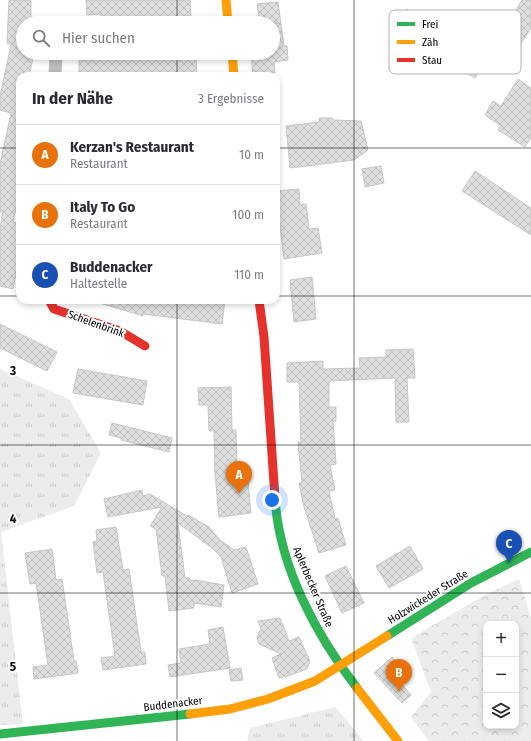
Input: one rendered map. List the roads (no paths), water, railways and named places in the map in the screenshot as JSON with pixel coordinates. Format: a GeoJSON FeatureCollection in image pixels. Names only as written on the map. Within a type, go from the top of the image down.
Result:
{"type":"FeatureCollection","features":[{"type":"Feature","properties":{"kind":"main road"},"geometry":{"type":"LineString","coordinates":[[226,0],[227,16]]}},
{"type":"Feature","properties":{"kind":"main road"},"geometry":{"type":"LineString","coordinates":[[233,60],[234,72]]}},
{"type":"Feature","properties":{"kind":"main road","name":"Schelenbrink"},"geometry":{"type":"LineString","coordinates":[[51,304],[54,309],[120,331],[145,346]]}},
{"type":"Feature","properties":{"kind":"main road","name":"Aplerbecker Straße"},"geometry":{"type":"LineString","coordinates":[[260,304],[264,337],[276,519],[288,564],[322,638],[340,666],[398,741]]}},
{"type":"Feature","properties":{"kind":"main road","name":"Holzwickeder Straße"},"geometry":{"type":"LineString","coordinates":[[340,666],[471,583],[531,552]]}},
{"type":"Feature","properties":{"kind":"main road","name":"Buddenacker"},"geometry":{"type":"LineString","coordinates":[[0,734],[230,709],[268,699],[294,690],[315,681],[340,666]]}},
{"type":"Feature","properties":{"kind":"street"},"geometry":{"type":"LineString","coordinates":[[55,72],[56,60]]}},
{"type":"Feature","properties":{"kind":"place","name":"Kerzan's Restaurant"},"geometry":{"type":"Point","coordinates":[239,494]}},
{"type":"Feature","properties":{"kind":"place","name":"Buddenacker"},"geometry":{"type":"Point","coordinates":[509,563]}},
{"type":"Feature","properties":{"kind":"place","name":"Italy To Go"},"geometry":{"type":"Point","coordinates":[399,692]}}]}
